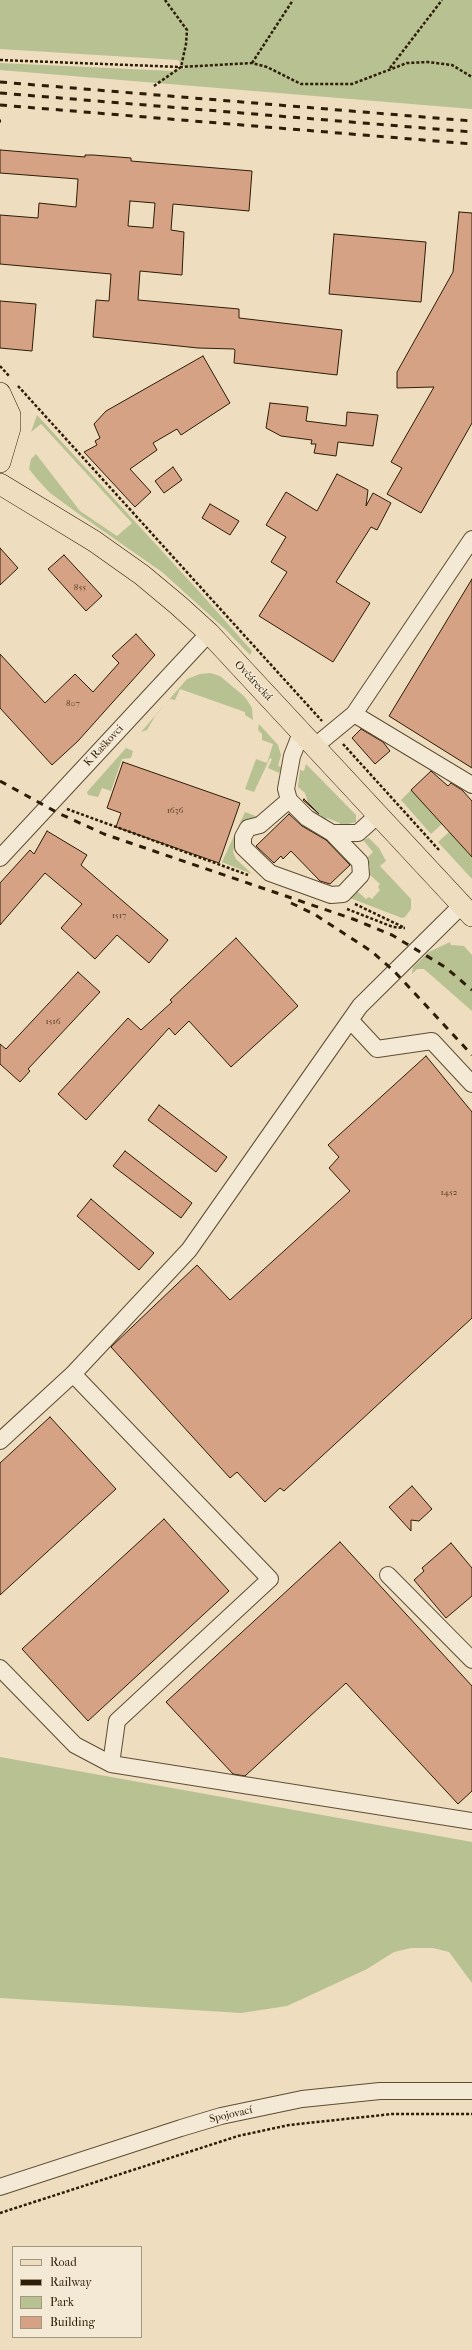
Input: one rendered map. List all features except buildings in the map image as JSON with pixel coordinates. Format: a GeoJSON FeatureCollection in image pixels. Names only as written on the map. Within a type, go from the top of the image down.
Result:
{"type":"FeatureCollection","features":[{"type":"Feature","properties":{"kind":"main road"},"geometry":{"type":"LineString","coordinates":[[0,462],[10,428],[9,385]]}},
{"type":"Feature","properties":{"kind":"main road","name":"Ovčárecká"},"geometry":{"type":"LineString","coordinates":[[0,484],[90,538],[142,575],[209,633],[469,912]]}},
{"type":"Feature","properties":{"kind":"street"},"geometry":{"type":"LineString","coordinates":[[289,800],[260,825],[248,828],[242,837],[243,847],[270,872],[343,901],[361,875],[360,862],[332,833],[307,818],[289,800],[286,789],[292,756],[308,740],[332,732],[354,714],[472,539]]}},
{"type":"Feature","properties":{"kind":"street","name":"K Raškovci"},"geometry":{"type":"LineString","coordinates":[[0,858],[209,633]]}},
{"type":"Feature","properties":{"kind":"street"},"geometry":{"type":"LineString","coordinates":[[354,714],[472,786]]}},
{"type":"Feature","properties":{"kind":"street"},"geometry":{"type":"LineString","coordinates":[[332,833],[358,833],[378,815]]}},
{"type":"Feature","properties":{"kind":"street"},"geometry":{"type":"LineString","coordinates":[[0,1441],[73,1374],[189,1250],[360,1006],[394,971],[469,912]]}},
{"type":"Feature","properties":{"kind":"street"},"geometry":{"type":"LineString","coordinates":[[350,1020],[377,1049],[432,1041],[472,1084]]}},
{"type":"Feature","properties":{"kind":"street"},"geometry":{"type":"LineString","coordinates":[[73,1374],[270,1579],[117,1721],[111,1764]]}},
{"type":"Feature","properties":{"kind":"street"},"geometry":{"type":"LineString","coordinates":[[388,1575],[472,1660]]}},
{"type":"Feature","properties":{"kind":"street"},"geometry":{"type":"LineString","coordinates":[[0,1668],[75,1745],[111,1764],[472,1821]]}},
{"type":"Feature","properties":{"kind":"street","name":"Spojovací"},"geometry":{"type":"LineString","coordinates":[[0,2188],[181,2128],[288,2102],[342,2094],[380,2091],[472,2090]]}},
{"type":"Feature","properties":{"kind":"path"},"geometry":{"type":"LineString","coordinates":[[154,86],[180,67],[186,44],[187,30],[165,0]]}},
{"type":"Feature","properties":{"kind":"path"},"geometry":{"type":"LineString","coordinates":[[252,63],[293,0]]}},
{"type":"Feature","properties":{"kind":"path"},"geometry":{"type":"LineString","coordinates":[[390,69],[442,0]]}},
{"type":"Feature","properties":{"kind":"path"},"geometry":{"type":"LineString","coordinates":[[0,60],[180,67],[252,63],[267,67],[301,84],[352,84],[407,63],[428,62],[452,65],[472,76]]}},
{"type":"Feature","properties":{"kind":"path"},"geometry":{"type":"LineString","coordinates":[[0,366],[9,385],[332,732],[442,855]]}},
{"type":"Feature","properties":{"kind":"path"},"geometry":{"type":"LineString","coordinates":[[62,811],[73,810],[109,826],[255,877]]}},
{"type":"Feature","properties":{"kind":"path"},"geometry":{"type":"LineString","coordinates":[[343,901],[348,901],[405,928],[393,927],[343,901]]}},
{"type":"Feature","properties":{"kind":"path"},"geometry":{"type":"LineString","coordinates":[[0,2213],[238,2136],[289,2125],[392,2114],[472,2114]]}},
{"type":"Feature","properties":{"kind":"green space"},"geometry":{"type":"Polygon","coordinates":[[[0,0],[472,0],[472,109],[0,70],[0,63],[173,71],[185,68],[178,60],[0,49],[0,0]]]}},
{"type":"Feature","properties":{"kind":"green space"},"geometry":{"type":"Polygon","coordinates":[[[37,415],[252,651],[250,655],[225,629],[162,572],[50,493],[37,479],[29,469],[31,459],[36,454],[80,511],[117,536],[132,523],[41,424],[31,432],[37,415]]]}},
{"type":"Feature","properties":{"kind":"green space"},"geometry":{"type":"Polygon","coordinates":[[[210,673],[220,676],[245,697],[252,708],[253,720],[245,715],[245,712],[180,689],[175,700],[170,699],[187,679],[200,674],[210,673]]]}},
{"type":"Feature","properties":{"kind":"green space"},"geometry":{"type":"Polygon","coordinates":[[[156,715],[147,730],[141,732],[156,715]]]}},
{"type":"Feature","properties":{"kind":"green space"},"geometry":{"type":"Polygon","coordinates":[[[259,724],[278,745],[281,755],[278,766],[282,767],[279,773],[268,768],[272,759],[270,758],[254,792],[245,789],[256,759],[267,763],[273,744],[262,740],[262,734],[258,730],[259,724]]]}},
{"type":"Feature","properties":{"kind":"green space"},"geometry":{"type":"Polygon","coordinates":[[[126,748],[133,751],[131,758],[122,759],[111,791],[102,788],[98,797],[88,795],[87,792],[126,748]]]}},
{"type":"Feature","properties":{"kind":"green space"},"geometry":{"type":"Polygon","coordinates":[[[306,764],[356,815],[356,822],[340,826],[340,823],[327,818],[325,820],[308,803],[305,793],[298,787],[300,770],[304,771],[306,764]]]}},
{"type":"Feature","properties":{"kind":"green space"},"geometry":{"type":"Polygon","coordinates":[[[411,790],[442,824],[431,834],[401,800],[411,790]]]}},
{"type":"Feature","properties":{"kind":"green space"},"geometry":{"type":"Polygon","coordinates":[[[245,812],[258,817],[236,840],[233,852],[236,859],[252,874],[222,862],[245,812]]]}},
{"type":"Feature","properties":{"kind":"green space"},"geometry":{"type":"Polygon","coordinates":[[[449,832],[472,857],[472,879],[438,842],[449,832]]]}},
{"type":"Feature","properties":{"kind":"green space"},"geometry":{"type":"Polygon","coordinates":[[[369,838],[379,848],[386,861],[380,866],[411,899],[411,909],[405,917],[402,918],[350,898],[357,891],[366,899],[369,897],[372,899],[380,890],[378,887],[380,884],[370,875],[370,866],[366,859],[373,852],[363,840],[369,838]]]}},
{"type":"Feature","properties":{"kind":"green space"},"geometry":{"type":"Polygon","coordinates":[[[450,942],[451,945],[464,946],[472,955],[472,1011],[424,969],[417,969],[412,974],[413,967],[429,952],[450,942]]]}},
{"type":"Feature","properties":{"kind":"green space"},"geometry":{"type":"Polygon","coordinates":[[[0,1757],[472,1842],[472,1983],[449,1952],[433,1948],[411,1948],[394,1952],[367,1969],[287,2006],[241,2013],[0,1998],[0,1757]]]}},
{"type":"Feature","properties":{"kind":"railway"},"geometry":{"type":"LineString","coordinates":[[0,82],[472,121]]}},
{"type":"Feature","properties":{"kind":"railway"},"geometry":{"type":"LineString","coordinates":[[0,93],[472,132]]}},
{"type":"Feature","properties":{"kind":"railway"},"geometry":{"type":"LineString","coordinates":[[0,105],[472,144]]}},
{"type":"Feature","properties":{"kind":"railway"},"geometry":{"type":"LineString","coordinates":[[0,781],[58,813],[104,834],[353,919],[392,935],[445,967],[472,990]]}},
{"type":"Feature","properties":{"kind":"railway"},"geometry":{"type":"LineString","coordinates":[[291,903],[314,914],[371,951],[394,971],[472,1055]]}}]}
